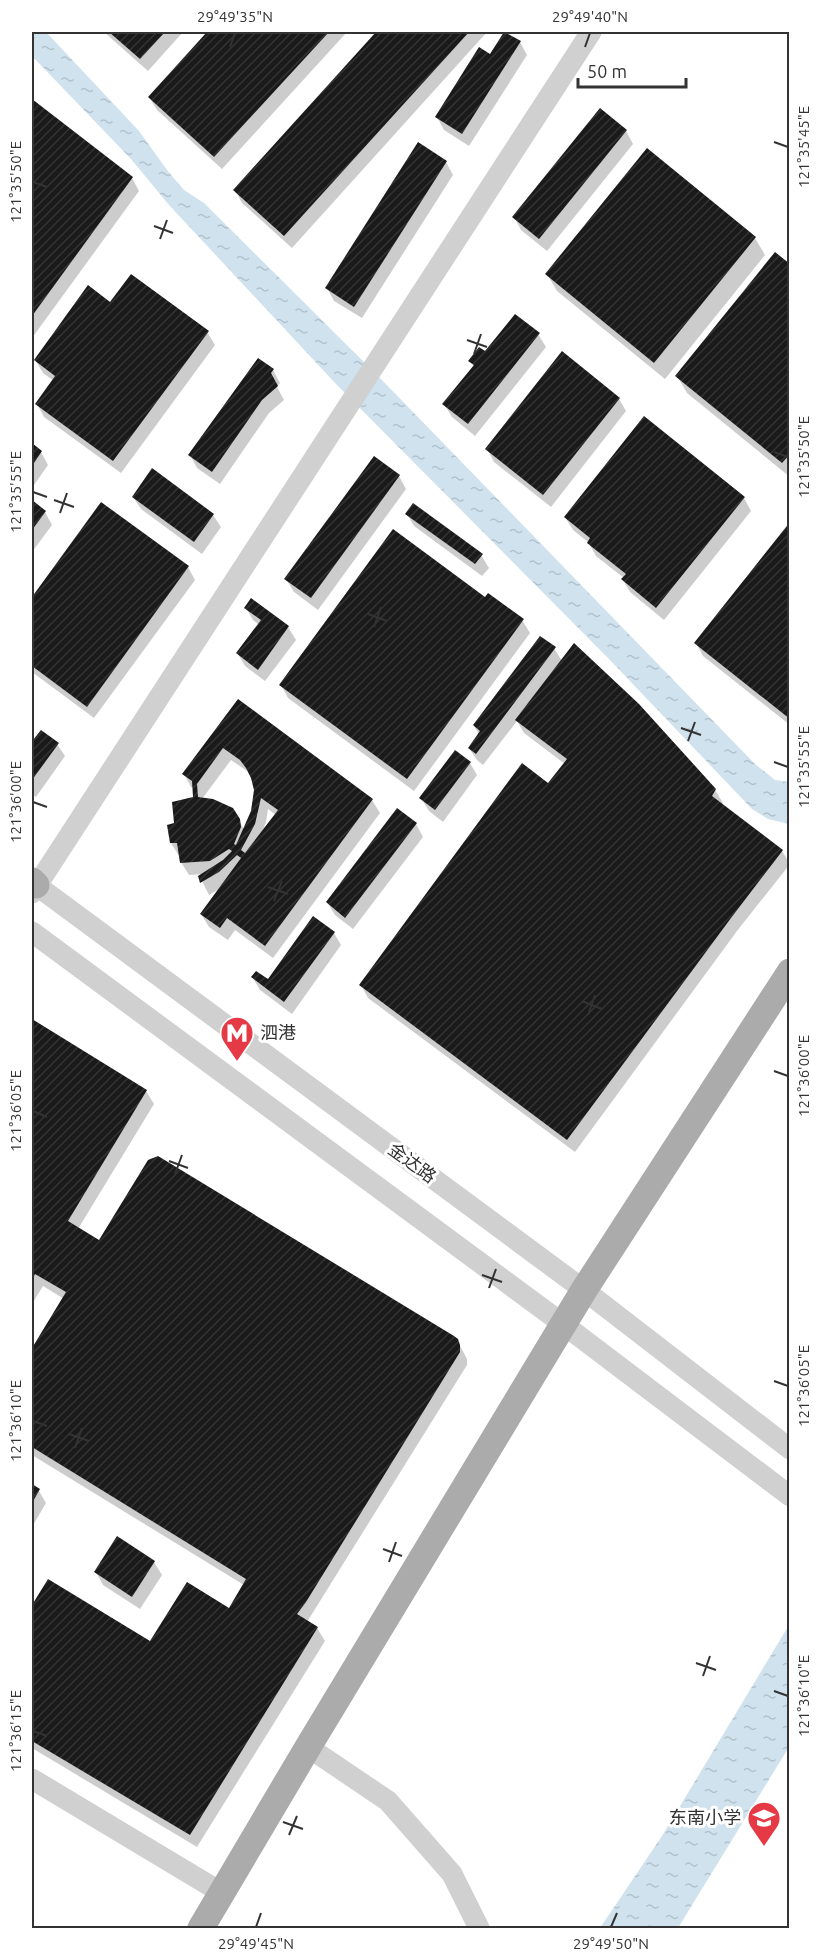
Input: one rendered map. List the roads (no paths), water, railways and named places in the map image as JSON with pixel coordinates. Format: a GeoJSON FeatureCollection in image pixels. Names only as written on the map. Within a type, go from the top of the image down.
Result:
{"type":"FeatureCollection","features":[{"type":"Feature","properties":{"kind":"main road"},"geometry":{"type":"LineString","coordinates":[[201,1929],[563,1324],[789,972]]}},
{"type":"Feature","properties":{"kind":"street"},"geometry":{"type":"LineString","coordinates":[[33,886],[591,32]]}},
{"type":"Feature","properties":{"kind":"street","name":"金达路"},"geometry":{"type":"LineString","coordinates":[[33,886],[584,1290],[789,1449]]}},
{"type":"Feature","properties":{"kind":"street"},"geometry":{"type":"LineString","coordinates":[[32,932],[563,1324],[789,1496]]}},
{"type":"Feature","properties":{"kind":"street"},"geometry":{"type":"LineString","coordinates":[[308,1747],[388,1801],[452,1874],[478,1929]]}},
{"type":"Feature","properties":{"kind":"street"},"geometry":{"type":"LineString","coordinates":[[32,1779],[222,1893]]}},
{"type":"Feature","properties":{"kind":"water"},"geometry":{"type":"Polygon","coordinates":[[[32,32],[46,32],[139,131],[184,190],[204,203],[378,376],[755,764],[775,780],[789,782],[789,824],[768,819],[752,809],[609,659],[336,384],[169,205],[131,159],[32,56],[32,32]]]}},
{"type":"Feature","properties":{"kind":"water"},"geometry":{"type":"Polygon","coordinates":[[[789,1625],[789,1747],[678,1928],[600,1928],[662,1836],[789,1625]]]}},
{"type":"Feature","properties":{"kind":"place","name":"泗港"},"geometry":{"type":"Point","coordinates":[237,1062]}},
{"type":"Feature","properties":{"kind":"place","name":"东南小学"},"geometry":{"type":"Point","coordinates":[764,1847]}}]}
